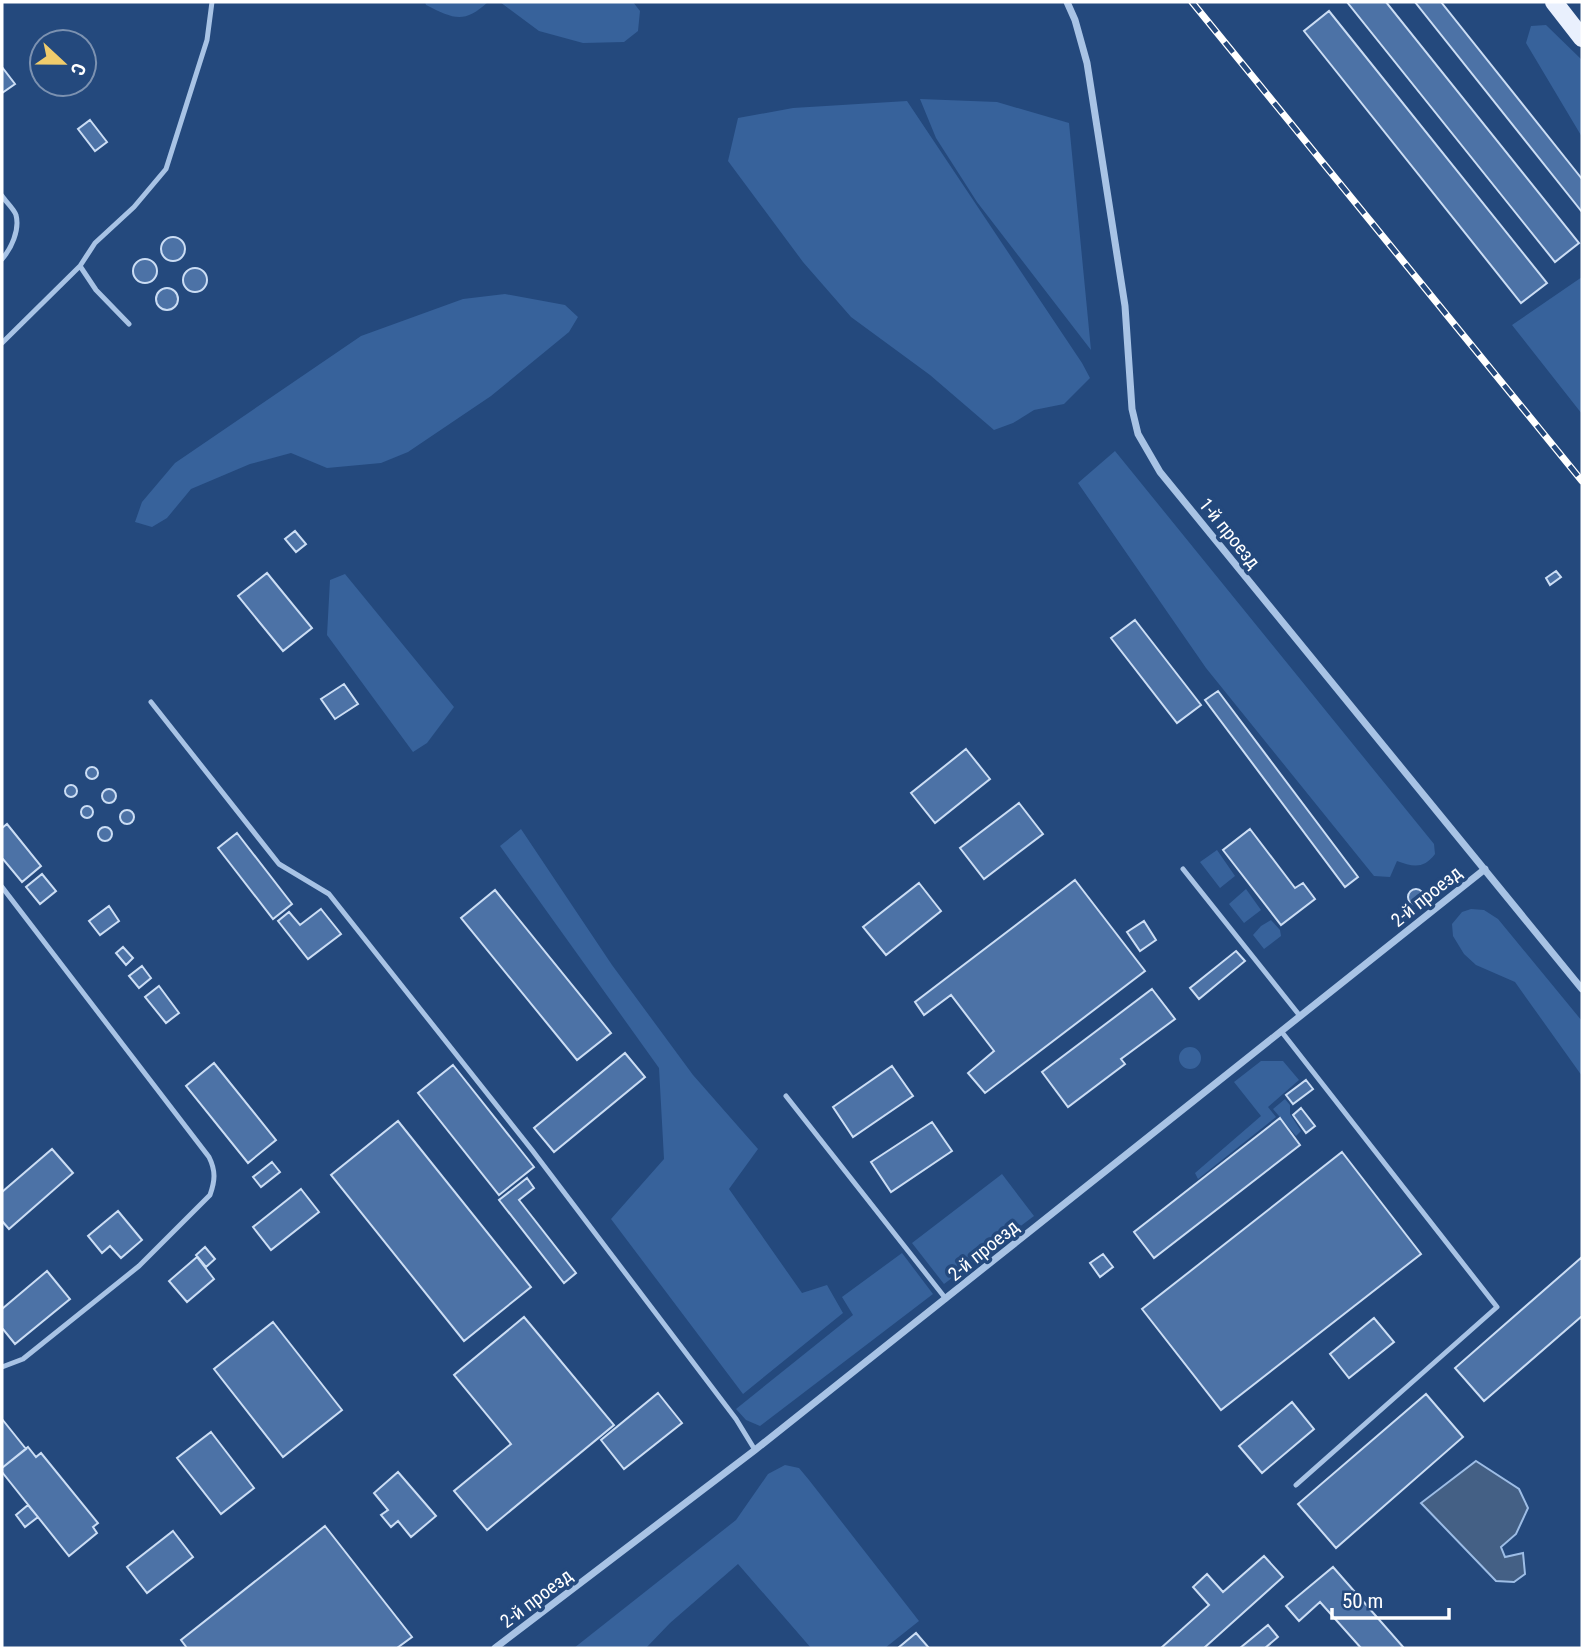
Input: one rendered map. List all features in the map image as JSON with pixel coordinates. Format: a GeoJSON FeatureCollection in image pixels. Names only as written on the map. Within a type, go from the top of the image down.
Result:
{"type":"FeatureCollection","features":[{"type":"Feature","properties":{"kind":"main road"},"geometry":{"type":"LineString","coordinates":[[1554,2],[1582,38]]}},
{"type":"Feature","properties":{"kind":"street","name":"1-й проезд"},"geometry":{"type":"LineString","coordinates":[[1067,2],[1087,63],[1125,306],[1132,409],[1138,434],[1160,472],[1582,989]]}},
{"type":"Feature","properties":{"kind":"street","name":"2-й проезд"},"geometry":{"type":"LineString","coordinates":[[495,1648],[755,1450],[1485,869]]}},
{"type":"Feature","properties":{"kind":"lane"},"geometry":{"type":"LineString","coordinates":[[2,343],[80,266],[95,243],[134,207],[166,169],[207,40],[212,2]]}},
{"type":"Feature","properties":{"kind":"lane"},"geometry":{"type":"LineString","coordinates":[[2,197],[15,213],[17,224],[14,237],[2,259]]}},
{"type":"Feature","properties":{"kind":"lane"},"geometry":{"type":"LineString","coordinates":[[80,266],[96,290],[129,324]]}},
{"type":"Feature","properties":{"kind":"lane"},"geometry":{"type":"LineString","coordinates":[[151,702],[279,864],[329,894],[532,1150],[728,1409],[755,1450]]}},
{"type":"Feature","properties":{"kind":"lane"},"geometry":{"type":"LineString","coordinates":[[1183,869],[1300,1016]]}},
{"type":"Feature","properties":{"kind":"lane"},"geometry":{"type":"LineString","coordinates":[[2,887],[209,1157],[215,1169],[210,1195],[139,1266],[23,1360],[2,1367]]}},
{"type":"Feature","properties":{"kind":"lane"},"geometry":{"type":"LineString","coordinates":[[1281,1031],[1497,1307],[1296,1485]]}},
{"type":"Feature","properties":{"kind":"lane"},"geometry":{"type":"LineString","coordinates":[[786,1096],[946,1299]]}},
{"type":"Feature","properties":{"kind":"shaded area"},"geometry":{"type":"Polygon","coordinates":[[[425,2],[488,2],[472,14],[459,17],[436,10],[425,2]]]}},
{"type":"Feature","properties":{"kind":"shaded area"},"geometry":{"type":"Polygon","coordinates":[[[500,2],[633,2],[640,11],[638,31],[624,42],[583,43],[539,31],[500,2]]]}},
{"type":"Feature","properties":{"kind":"shaded area"},"geometry":{"type":"Polygon","coordinates":[[[1546,25],[1582,60],[1582,137],[1526,43],[1531,26],[1546,25]]]}},
{"type":"Feature","properties":{"kind":"shaded area"},"geometry":{"type":"Polygon","coordinates":[[[920,99],[997,102],[1069,123],[1091,350],[977,202],[936,138],[920,99]]]}},
{"type":"Feature","properties":{"kind":"shaded area"},"geometry":{"type":"Polygon","coordinates":[[[907,101],[1090,378],[1064,404],[1034,410],[1013,423],[994,430],[930,375],[851,317],[803,262],[728,161],[738,118],[793,108],[907,101]]]}},
{"type":"Feature","properties":{"kind":"shaded area"},"geometry":{"type":"Polygon","coordinates":[[[1582,277],[1582,414],[1512,325],[1582,277]]]}},
{"type":"Feature","properties":{"kind":"shaded area"},"geometry":{"type":"Polygon","coordinates":[[[505,294],[565,305],[578,317],[569,332],[491,396],[408,452],[381,463],[327,468],[291,453],[250,464],[191,489],[167,518],[152,527],[135,522],[142,502],[175,463],[361,336],[463,299],[505,294]]]}},
{"type":"Feature","properties":{"kind":"shaded area"},"geometry":{"type":"Polygon","coordinates":[[[1115,451],[1434,844],[1435,854],[1431,859],[1413,865],[1397,861],[1390,877],[1374,876],[1206,668],[1078,483],[1115,451]]]}},
{"type":"Feature","properties":{"kind":"shaded area"},"geometry":{"type":"Polygon","coordinates":[[[345,574],[454,707],[427,743],[413,752],[327,635],[330,580],[345,574]]]}},
{"type":"Feature","properties":{"kind":"shaded area"},"geometry":{"type":"Polygon","coordinates":[[[521,829],[612,965],[693,1075],[758,1149],[729,1189],[802,1293],[827,1285],[843,1313],[743,1394],[611,1219],[664,1159],[659,1068],[500,846],[521,829]]]}},
{"type":"Feature","properties":{"kind":"shaded area"},"geometry":{"type":"Polygon","coordinates":[[[1217,850],[1235,876],[1220,888],[1200,862],[1217,850]]]}},
{"type":"Feature","properties":{"kind":"shaded area"},"geometry":{"type":"Polygon","coordinates":[[[1246,889],[1261,910],[1244,923],[1229,904],[1246,889]]]}},
{"type":"Feature","properties":{"kind":"shaded area"},"geometry":{"type":"Polygon","coordinates":[[[1471,909],[1484,910],[1498,919],[1582,1021],[1582,1076],[1515,982],[1476,965],[1464,954],[1453,936],[1452,924],[1462,912],[1471,909]]]}},
{"type":"Feature","properties":{"kind":"shaded area"},"geometry":{"type":"Polygon","coordinates":[[[1271,920],[1280,930],[1281,936],[1264,949],[1253,935],[1271,920]]]}},
{"type":"Feature","properties":{"kind":"shaded area"},"geometry":{"type":"Polygon","coordinates":[[[1190,1047],[1198,1050],[1201,1058],[1198,1066],[1190,1069],[1182,1066],[1179,1058],[1182,1050],[1190,1047]]]}},
{"type":"Feature","properties":{"kind":"shaded area"},"geometry":{"type":"Polygon","coordinates":[[[1261,1061],[1283,1061],[1299,1080],[1268,1107],[1276,1117],[1198,1179],[1195,1173],[1261,1116],[1234,1082],[1261,1061]]]}},
{"type":"Feature","properties":{"kind":"shaded area"},"geometry":{"type":"Polygon","coordinates":[[[1285,1099],[1290,1105],[1290,1114],[1301,1131],[1296,1136],[1273,1109],[1285,1099]]]}},
{"type":"Feature","properties":{"kind":"shaded area"},"geometry":{"type":"Polygon","coordinates":[[[1002,1174],[1034,1216],[944,1284],[912,1243],[1002,1174]]]}},
{"type":"Feature","properties":{"kind":"shaded area"},"geometry":{"type":"Polygon","coordinates":[[[902,1253],[933,1294],[760,1426],[746,1420],[736,1409],[853,1315],[842,1297],[902,1253]]]}},
{"type":"Feature","properties":{"kind":"shaded area"},"geometry":{"type":"Polygon","coordinates":[[[1476,1461],[1519,1489],[1528,1508],[1516,1534],[1501,1547],[1505,1557],[1523,1553],[1525,1574],[1514,1582],[1496,1581],[1421,1503],[1476,1461]]]}},
{"type":"Feature","properties":{"kind":"shaded area"},"geometry":{"type":"Polygon","coordinates":[[[785,1465],[799,1468],[919,1621],[885,1648],[811,1648],[738,1564],[670,1623],[646,1648],[574,1648],[736,1520],[768,1474],[785,1465]]]}},
{"type":"Feature","properties":{"kind":"building"},"geometry":{"type":"Polygon","coordinates":[[[1347,2],[1386,2],[1579,243],[1555,262],[1347,2]]]}},
{"type":"Feature","properties":{"kind":"building"},"geometry":{"type":"Polygon","coordinates":[[[1415,2],[1441,2],[1582,179],[1582,212],[1415,2]]]}},
{"type":"Feature","properties":{"kind":"building"},"geometry":{"type":"Polygon","coordinates":[[[1329,11],[1547,283],[1521,303],[1304,31],[1329,11]]]}},
{"type":"Feature","properties":{"kind":"building"},"geometry":{"type":"Polygon","coordinates":[[[2,67],[15,84],[2,93],[2,67]]]}},
{"type":"Feature","properties":{"kind":"building"},"geometry":{"type":"Polygon","coordinates":[[[90,120],[107,142],[95,151],[78,129],[90,120]]]}},
{"type":"Feature","properties":{"kind":"building"},"geometry":{"type":"Polygon","coordinates":[[[173,237],[182,240],[185,249],[182,258],[173,261],[164,258],[161,249],[164,240],[173,237]]]}},
{"type":"Feature","properties":{"kind":"building"},"geometry":{"type":"Polygon","coordinates":[[[145,259],[153,263],[157,271],[153,279],[145,283],[137,279],[133,271],[137,263],[145,259]]]}},
{"type":"Feature","properties":{"kind":"building"},"geometry":{"type":"Polygon","coordinates":[[[195,268],[204,271],[207,280],[204,289],[195,292],[186,289],[183,280],[186,271],[195,268]]]}},
{"type":"Feature","properties":{"kind":"building"},"geometry":{"type":"Polygon","coordinates":[[[167,288],[175,291],[178,299],[175,307],[167,310],[159,307],[156,299],[159,291],[167,288]]]}},
{"type":"Feature","properties":{"kind":"building"},"geometry":{"type":"Polygon","coordinates":[[[295,531],[306,544],[296,552],[285,539],[295,531]]]}},
{"type":"Feature","properties":{"kind":"building"},"geometry":{"type":"Polygon","coordinates":[[[1556,571],[1561,577],[1550,585],[1546,578],[1556,571]]]}},
{"type":"Feature","properties":{"kind":"building"},"geometry":{"type":"Polygon","coordinates":[[[267,573],[312,628],[283,651],[238,596],[267,573]]]}},
{"type":"Feature","properties":{"kind":"building"},"geometry":{"type":"Polygon","coordinates":[[[1135,620],[1201,705],[1177,723],[1111,638],[1135,620]]]}},
{"type":"Feature","properties":{"kind":"building"},"geometry":{"type":"Polygon","coordinates":[[[344,684],[358,704],[335,719],[321,699],[344,684]]]}},
{"type":"Feature","properties":{"kind":"building"},"geometry":{"type":"Polygon","coordinates":[[[1218,691],[1358,877],[1345,887],[1205,700],[1218,691]]]}},
{"type":"Feature","properties":{"kind":"building"},"geometry":{"type":"Polygon","coordinates":[[[966,749],[990,779],[935,823],[911,793],[966,749]]]}},
{"type":"Feature","properties":{"kind":"building"},"geometry":{"type":"Polygon","coordinates":[[[92,767],[98,773],[92,779],[86,773],[92,767]]]}},
{"type":"Feature","properties":{"kind":"building"},"geometry":{"type":"Polygon","coordinates":[[[66,786],[76,786],[76,796],[66,796],[66,786]]]}},
{"type":"Feature","properties":{"kind":"building"},"geometry":{"type":"Polygon","coordinates":[[[109,789],[114,791],[114,801],[109,803],[104,801],[102,796],[104,791],[109,789]]]}},
{"type":"Feature","properties":{"kind":"building"},"geometry":{"type":"Polygon","coordinates":[[[1019,803],[1043,834],[984,879],[960,848],[1019,803]]]}},
{"type":"Feature","properties":{"kind":"building"},"geometry":{"type":"Polygon","coordinates":[[[82,807],[92,807],[92,817],[82,817],[82,807]]]}},
{"type":"Feature","properties":{"kind":"building"},"geometry":{"type":"Polygon","coordinates":[[[124,810],[130,810],[134,817],[130,824],[124,824],[120,820],[120,814],[124,810]]]}},
{"type":"Feature","properties":{"kind":"building"},"geometry":{"type":"Polygon","coordinates":[[[7,824],[41,866],[22,882],[2,858],[2,828],[7,824]]]}},
{"type":"Feature","properties":{"kind":"building"},"geometry":{"type":"Polygon","coordinates":[[[105,827],[110,829],[110,839],[105,841],[100,839],[98,834],[100,829],[105,827]]]}},
{"type":"Feature","properties":{"kind":"building"},"geometry":{"type":"Polygon","coordinates":[[[1250,829],[1295,888],[1303,883],[1315,899],[1281,925],[1223,850],[1250,829]]]}},
{"type":"Feature","properties":{"kind":"building"},"geometry":{"type":"Polygon","coordinates":[[[237,833],[292,904],[273,919],[218,848],[237,833]]]}},
{"type":"Feature","properties":{"kind":"building"},"geometry":{"type":"Polygon","coordinates":[[[42,874],[56,891],[40,904],[26,887],[42,874]]]}},
{"type":"Feature","properties":{"kind":"building"},"geometry":{"type":"Polygon","coordinates":[[[1075,880],[1145,971],[985,1093],[968,1073],[994,1051],[951,995],[924,1015],[915,1002],[1075,880]]]}},
{"type":"Feature","properties":{"kind":"building"},"geometry":{"type":"Polygon","coordinates":[[[919,883],[941,911],[886,955],[863,927],[919,883]]]}},
{"type":"Feature","properties":{"kind":"building"},"geometry":{"type":"Polygon","coordinates":[[[1413,889],[1419,889],[1424,897],[1422,903],[1413,905],[1408,900],[1408,894],[1413,889]]]}},
{"type":"Feature","properties":{"kind":"building"},"geometry":{"type":"Polygon","coordinates":[[[495,890],[611,1033],[577,1060],[461,918],[495,890]]]}},
{"type":"Feature","properties":{"kind":"building"},"geometry":{"type":"Polygon","coordinates":[[[109,906],[119,921],[100,935],[89,921],[109,906]]]}},
{"type":"Feature","properties":{"kind":"building"},"geometry":{"type":"Polygon","coordinates":[[[321,909],[341,934],[308,959],[278,921],[289,912],[300,925],[321,909]]]}},
{"type":"Feature","properties":{"kind":"building"},"geometry":{"type":"Polygon","coordinates":[[[1144,921],[1156,940],[1140,951],[1127,932],[1144,921]]]}},
{"type":"Feature","properties":{"kind":"building"},"geometry":{"type":"Polygon","coordinates":[[[123,947],[133,958],[126,965],[116,953],[123,947]]]}},
{"type":"Feature","properties":{"kind":"building"},"geometry":{"type":"Polygon","coordinates":[[[1236,951],[1245,961],[1199,999],[1190,988],[1236,951]]]}},
{"type":"Feature","properties":{"kind":"building"},"geometry":{"type":"Polygon","coordinates":[[[142,966],[151,978],[139,988],[129,976],[142,966]]]}},
{"type":"Feature","properties":{"kind":"building"},"geometry":{"type":"Polygon","coordinates":[[[159,986],[179,1013],[166,1023],[145,997],[159,986]]]}},
{"type":"Feature","properties":{"kind":"building"},"geometry":{"type":"Polygon","coordinates":[[[1152,989],[1175,1019],[1121,1059],[1125,1064],[1068,1107],[1042,1072],[1152,989]]]}},
{"type":"Feature","properties":{"kind":"building"},"geometry":{"type":"Polygon","coordinates":[[[625,1053],[645,1077],[554,1152],[534,1128],[625,1053]]]}},
{"type":"Feature","properties":{"kind":"building"},"geometry":{"type":"Polygon","coordinates":[[[214,1063],[276,1140],[248,1163],[186,1086],[214,1063]]]}},
{"type":"Feature","properties":{"kind":"building"},"geometry":{"type":"Polygon","coordinates":[[[453,1065],[534,1167],[499,1195],[418,1093],[453,1065]]]}},
{"type":"Feature","properties":{"kind":"building"},"geometry":{"type":"Polygon","coordinates":[[[892,1066],[913,1096],[853,1137],[833,1107],[892,1066]]]}},
{"type":"Feature","properties":{"kind":"building"},"geometry":{"type":"Polygon","coordinates":[[[1306,1080],[1313,1089],[1293,1104],[1286,1095],[1306,1080]]]}},
{"type":"Feature","properties":{"kind":"building"},"geometry":{"type":"Polygon","coordinates":[[[1301,1108],[1315,1126],[1306,1133],[1293,1115],[1301,1108]]]}},
{"type":"Feature","properties":{"kind":"building"},"geometry":{"type":"Polygon","coordinates":[[[1280,1118],[1300,1145],[1154,1258],[1134,1232],[1280,1118]]]}},
{"type":"Feature","properties":{"kind":"building"},"geometry":{"type":"Polygon","coordinates":[[[398,1121],[531,1287],[464,1341],[331,1175],[398,1121]]]}},
{"type":"Feature","properties":{"kind":"building"},"geometry":{"type":"Polygon","coordinates":[[[932,1122],[952,1151],[891,1192],[871,1162],[932,1122]]]}},
{"type":"Feature","properties":{"kind":"building"},"geometry":{"type":"Polygon","coordinates":[[[52,1149],[73,1173],[9,1229],[2,1221],[2,1192],[52,1149]]]}},
{"type":"Feature","properties":{"kind":"building"},"geometry":{"type":"Polygon","coordinates":[[[1342,1152],[1421,1254],[1221,1410],[1142,1309],[1342,1152]]]}},
{"type":"Feature","properties":{"kind":"building"},"geometry":{"type":"Polygon","coordinates":[[[272,1162],[280,1172],[261,1187],[253,1177],[272,1162]]]}},
{"type":"Feature","properties":{"kind":"building"},"geometry":{"type":"Polygon","coordinates":[[[527,1178],[534,1188],[519,1200],[576,1273],[564,1283],[499,1200],[527,1178]]]}},
{"type":"Feature","properties":{"kind":"building"},"geometry":{"type":"Polygon","coordinates":[[[301,1189],[319,1212],[271,1250],[253,1227],[301,1189]]]}},
{"type":"Feature","properties":{"kind":"building"},"geometry":{"type":"Polygon","coordinates":[[[118,1211],[142,1240],[121,1258],[110,1246],[102,1253],[88,1236],[118,1211]]]}},
{"type":"Feature","properties":{"kind":"building"},"geometry":{"type":"Polygon","coordinates":[[[205,1247],[215,1259],[206,1267],[196,1255],[205,1247]]]}},
{"type":"Feature","properties":{"kind":"building"},"geometry":{"type":"Polygon","coordinates":[[[1103,1254],[1113,1267],[1100,1277],[1090,1263],[1103,1254]]]}},
{"type":"Feature","properties":{"kind":"building"},"geometry":{"type":"Polygon","coordinates":[[[197,1257],[214,1279],[187,1302],[169,1281],[197,1257]]]}},
{"type":"Feature","properties":{"kind":"building"},"geometry":{"type":"Polygon","coordinates":[[[1582,1257],[1582,1316],[1484,1401],[1455,1368],[1582,1257]]]}},
{"type":"Feature","properties":{"kind":"building"},"geometry":{"type":"Polygon","coordinates":[[[47,1271],[70,1299],[15,1344],[2,1328],[2,1309],[47,1271]]]}},
{"type":"Feature","properties":{"kind":"building"},"geometry":{"type":"Polygon","coordinates":[[[524,1317],[614,1425],[487,1530],[454,1491],[511,1444],[454,1375],[524,1317]]]}},
{"type":"Feature","properties":{"kind":"building"},"geometry":{"type":"Polygon","coordinates":[[[1374,1318],[1394,1342],[1349,1378],[1330,1354],[1374,1318]]]}},
{"type":"Feature","properties":{"kind":"building"},"geometry":{"type":"Polygon","coordinates":[[[273,1322],[342,1410],[283,1457],[214,1369],[273,1322]]]}},
{"type":"Feature","properties":{"kind":"building"},"geometry":{"type":"Polygon","coordinates":[[[658,1393],[682,1423],[624,1469],[601,1440],[658,1393]]]}},
{"type":"Feature","properties":{"kind":"building"},"geometry":{"type":"Polygon","coordinates":[[[1426,1394],[1463,1437],[1336,1548],[1298,1504],[1426,1394]]]}},
{"type":"Feature","properties":{"kind":"building"},"geometry":{"type":"Polygon","coordinates":[[[1292,1402],[1314,1429],[1262,1473],[1239,1446],[1292,1402]]]}},
{"type":"Feature","properties":{"kind":"building"},"geometry":{"type":"Polygon","coordinates":[[[2,1419],[26,1449],[2,1468],[2,1419]]]}},
{"type":"Feature","properties":{"kind":"building"},"geometry":{"type":"Polygon","coordinates":[[[211,1432],[254,1488],[221,1514],[177,1458],[211,1432]]]}},
{"type":"Feature","properties":{"kind":"building"},"geometry":{"type":"Polygon","coordinates":[[[28,1447],[36,1457],[41,1453],[98,1523],[93,1527],[97,1533],[69,1556],[2,1472],[2,1468],[28,1447]]]}},
{"type":"Feature","properties":{"kind":"building"},"geometry":{"type":"Polygon","coordinates":[[[398,1472],[436,1516],[411,1537],[398,1521],[391,1527],[381,1515],[388,1510],[374,1493],[398,1472]]]}},
{"type":"Feature","properties":{"kind":"building"},"geometry":{"type":"Polygon","coordinates":[[[28,1505],[38,1517],[25,1527],[16,1515],[28,1505]]]}},
{"type":"Feature","properties":{"kind":"building"},"geometry":{"type":"Polygon","coordinates":[[[325,1526],[412,1637],[397,1648],[187,1648],[181,1640],[325,1526]]]}},
{"type":"Feature","properties":{"kind":"building"},"geometry":{"type":"Polygon","coordinates":[[[173,1531],[193,1557],[147,1593],[127,1567],[173,1531]]]}},
{"type":"Feature","properties":{"kind":"building"},"geometry":{"type":"Polygon","coordinates":[[[1264,1556],[1283,1577],[1204,1648],[1161,1648],[1209,1605],[1193,1587],[1207,1574],[1223,1592],[1264,1556]]]}},
{"type":"Feature","properties":{"kind":"building"},"geometry":{"type":"Polygon","coordinates":[[[1333,1567],[1404,1648],[1361,1648],[1320,1602],[1299,1621],[1286,1606],[1333,1567]]]}},
{"type":"Feature","properties":{"kind":"building"},"geometry":{"type":"Polygon","coordinates":[[[1268,1625],[1278,1637],[1265,1648],[1240,1648],[1268,1625]]]}},
{"type":"Feature","properties":{"kind":"building"},"geometry":{"type":"Polygon","coordinates":[[[916,1633],[929,1648],[898,1648],[916,1633]]]}},
{"type":"Feature","properties":{"kind":"railway"},"geometry":{"type":"LineString","coordinates":[[1192,2],[1582,481]]}}]}
